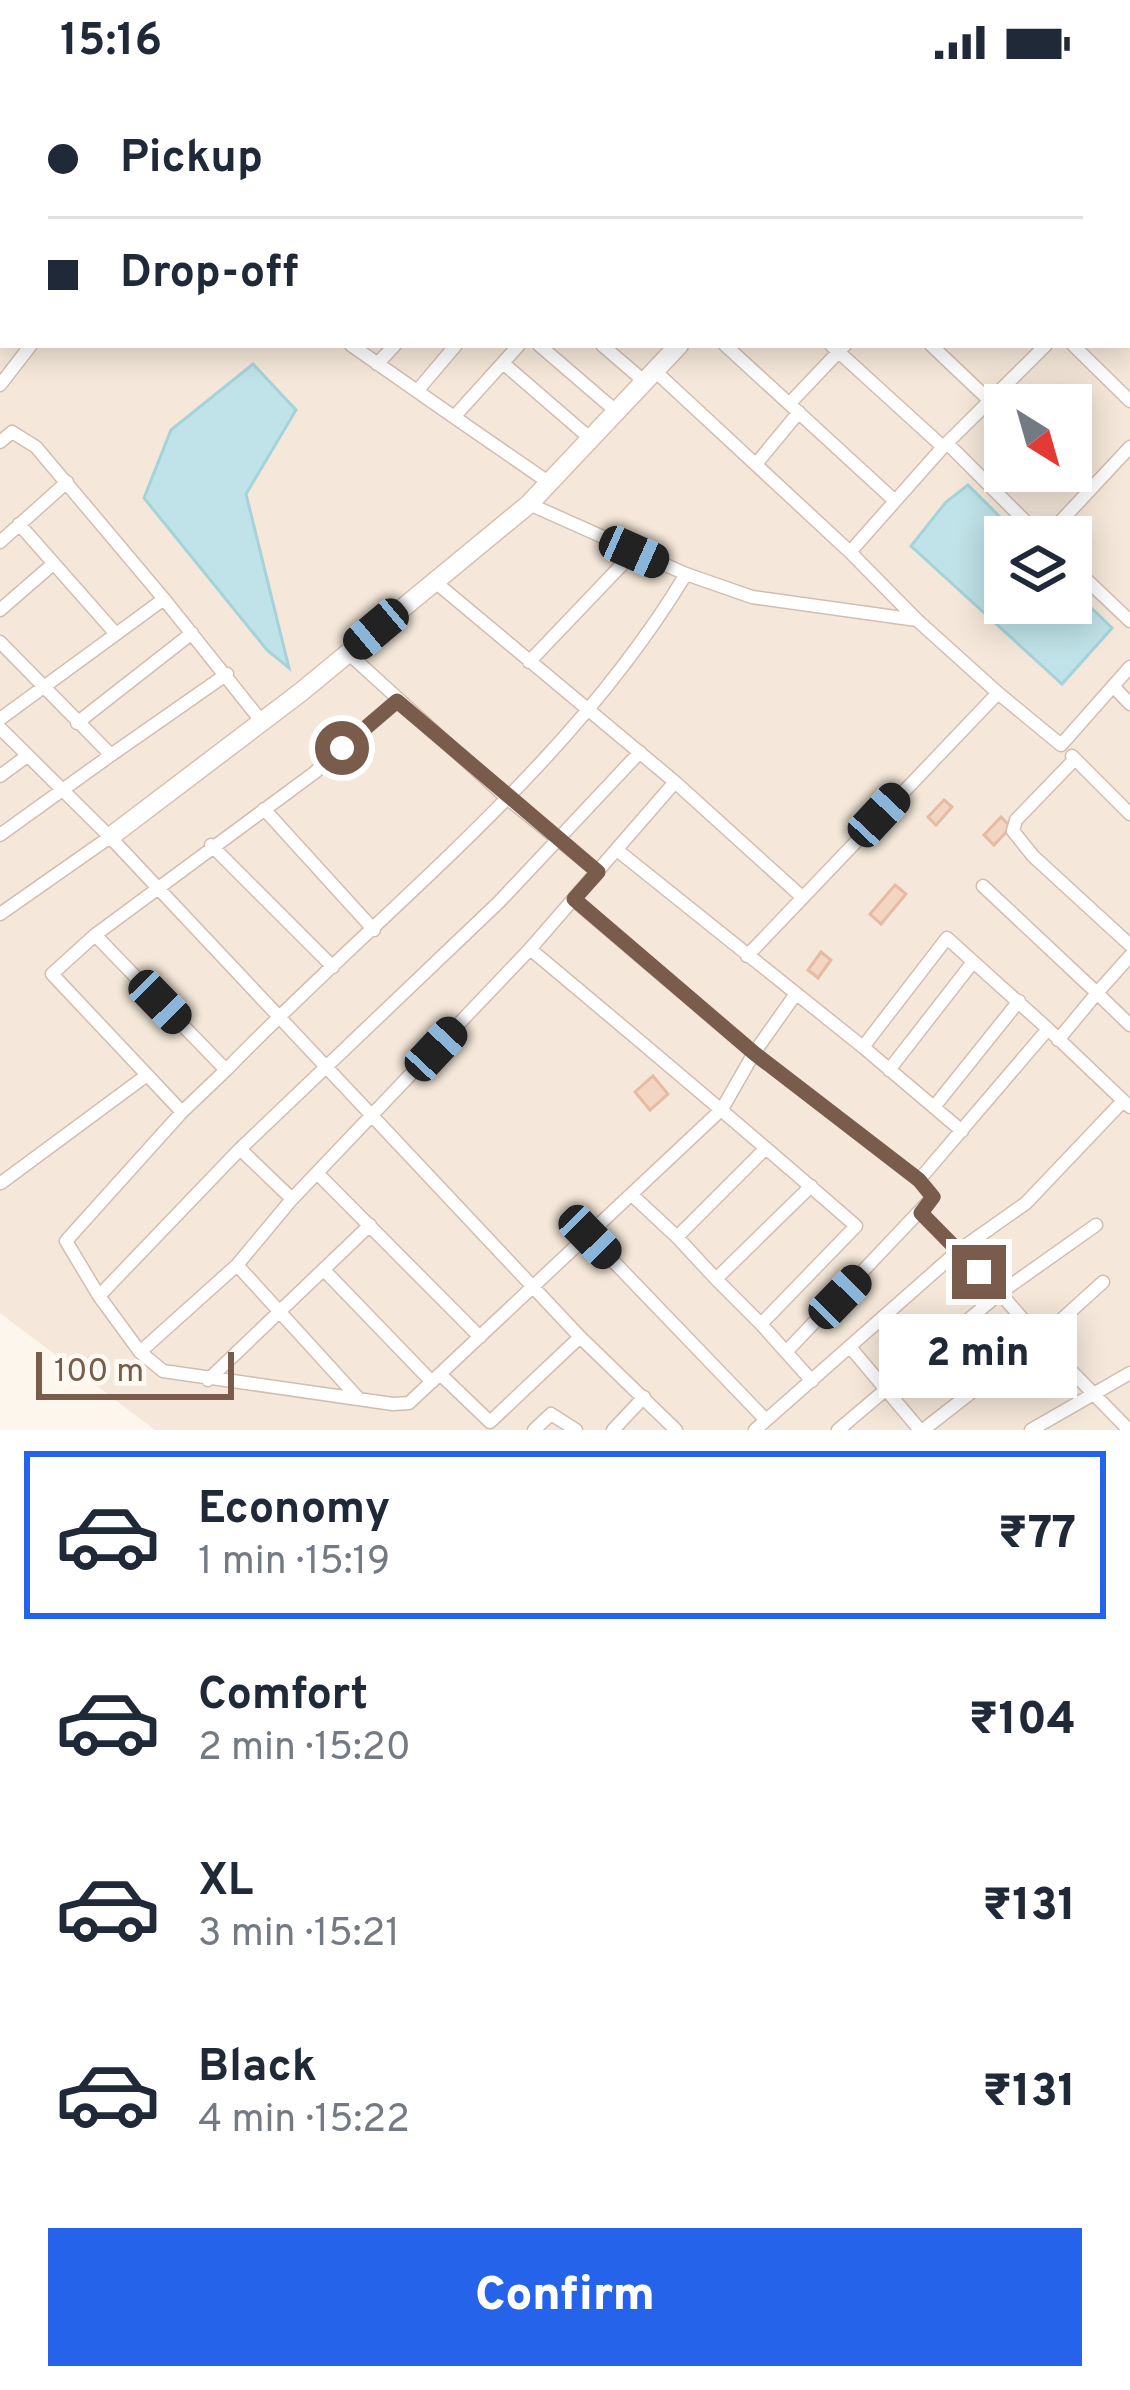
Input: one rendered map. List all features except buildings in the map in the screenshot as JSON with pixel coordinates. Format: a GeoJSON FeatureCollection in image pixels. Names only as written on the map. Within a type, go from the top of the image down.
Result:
{"type":"FeatureCollection","features":[{"type":"Feature","properties":{"kind":"street"},"geometry":{"type":"LineString","coordinates":[[0,385],[29,348]]}},
{"type":"Feature","properties":{"kind":"street"},"geometry":{"type":"LineString","coordinates":[[355,348],[552,485]]}},
{"type":"Feature","properties":{"kind":"street"},"geometry":{"type":"LineString","coordinates":[[377,364],[391,348]]}},
{"type":"Feature","properties":{"kind":"street"},"geometry":{"type":"LineString","coordinates":[[417,391],[453,348]]}},
{"type":"Feature","properties":{"kind":"street"},"geometry":{"type":"LineString","coordinates":[[454,417],[513,348]]}},
{"type":"Feature","properties":{"kind":"street"},"geometry":{"type":"LineString","coordinates":[[542,348],[617,412]]}},
{"type":"Feature","properties":{"kind":"street"},"geometry":{"type":"LineString","coordinates":[[607,348],[650,376],[756,464],[917,620],[1130,812]]}},
{"type":"Feature","properties":{"kind":"street"},"geometry":{"type":"LineString","coordinates":[[0,914],[262,722],[530,504],[672,348]]}},
{"type":"Feature","properties":{"kind":"street"},"geometry":{"type":"LineString","coordinates":[[728,348],[896,501]]}},
{"type":"Feature","properties":{"kind":"street"},"geometry":{"type":"LineString","coordinates":[[756,464],[837,348]]}},
{"type":"Feature","properties":{"kind":"street"},"geometry":{"type":"LineString","coordinates":[[839,348],[1021,516]]}},
{"type":"Feature","properties":{"kind":"street"},"geometry":{"type":"LineString","coordinates":[[934,348],[984,395]]}},
{"type":"Feature","properties":{"kind":"street"},"geometry":{"type":"LineString","coordinates":[[1007,384],[1043,348]]}},
{"type":"Feature","properties":{"kind":"street"},"geometry":{"type":"LineString","coordinates":[[1076,348],[1130,401]]}},
{"type":"Feature","properties":{"kind":"street"},"geometry":{"type":"LineString","coordinates":[[502,363],[592,440]]}},
{"type":"Feature","properties":{"kind":"street"},"geometry":{"type":"LineString","coordinates":[[850,551],[984,407]]}},
{"type":"Feature","properties":{"kind":"street"},"geometry":{"type":"LineString","coordinates":[[0,442],[6,428],[36,447],[262,722]]}},
{"type":"Feature","properties":{"kind":"street"},"geometry":{"type":"LineString","coordinates":[[1064,516],[1130,447]]}},
{"type":"Feature","properties":{"kind":"street"},"geometry":{"type":"LineString","coordinates":[[0,542],[67,482]]}},
{"type":"Feature","properties":{"kind":"street"},"geometry":{"type":"LineString","coordinates":[[530,504],[686,574],[752,597],[917,620]]}},
{"type":"Feature","properties":{"kind":"street"},"geometry":{"type":"LineString","coordinates":[[20,524],[116,634]]}},
{"type":"Feature","properties":{"kind":"street"},"geometry":{"type":"LineString","coordinates":[[529,662],[634,552]]}},
{"type":"Feature","properties":{"kind":"street"},"geometry":{"type":"LineString","coordinates":[[0,610],[52,564]]}},
{"type":"Feature","properties":{"kind":"street"},"geometry":{"type":"LineString","coordinates":[[686,574],[652,631],[507,798],[182,1112],[66,1241],[140,1352],[163,1371],[409,1403],[722,1109],[795,995]]}},
{"type":"Feature","properties":{"kind":"street"},"geometry":{"type":"LineString","coordinates":[[434,581],[675,782],[802,897]]}},
{"type":"Feature","properties":{"kind":"street"},"geometry":{"type":"LineString","coordinates":[[1092,585],[1130,621]]}},
{"type":"Feature","properties":{"kind":"street"},"geometry":{"type":"LineString","coordinates":[[164,599],[0,724],[670,1428]]}},
{"type":"Feature","properties":{"kind":"street"},"geometry":{"type":"LineString","coordinates":[[77,723],[192,633]]}},
{"type":"Feature","properties":{"kind":"street"},"geometry":{"type":"LineString","coordinates":[[0,642],[111,755]]}},
{"type":"Feature","properties":{"kind":"street"},"geometry":{"type":"LineString","coordinates":[[348,653],[507,798],[598,872]]}},
{"type":"Feature","properties":{"kind":"street"},"geometry":{"type":"LineString","coordinates":[[1061,745],[1130,667]]}},
{"type":"Feature","properties":{"kind":"street"},"geometry":{"type":"LineString","coordinates":[[0,836],[226,674]]}},
{"type":"Feature","properties":{"kind":"street"},"geometry":{"type":"LineString","coordinates":[[1113,686],[1130,704]]}},
{"type":"Feature","properties":{"kind":"street"},"geometry":{"type":"LineString","coordinates":[[747,956],[998,693]]}},
{"type":"Feature","properties":{"kind":"street"},"geometry":{"type":"LineString","coordinates":[[182,1112],[52,974],[155,886],[314,772],[397,701]]}},
{"type":"Feature","properties":{"kind":"street"},"geometry":{"type":"LineString","coordinates":[[99,1296],[240,1149],[559,839],[640,752]]}},
{"type":"Feature","properties":{"kind":"street"},"geometry":{"type":"LineString","coordinates":[[0,776],[26,756]]}},
{"type":"Feature","properties":{"kind":"street"},"geometry":{"type":"LineString","coordinates":[[919,1180],[1053,1034],[1097,993],[1130,946],[1033,856],[1013,831],[1016,820],[1075,759]]}},
{"type":"Feature","properties":{"kind":"street"},"geometry":{"type":"LineString","coordinates":[[140,1352],[236,1265],[317,1172],[530,949],[675,782]]}},
{"type":"Feature","properties":{"kind":"street"},"geometry":{"type":"LineString","coordinates":[[264,809],[374,930]]}},
{"type":"Feature","properties":{"kind":"street"},"geometry":{"type":"LineString","coordinates":[[211,845],[333,967]]}},
{"type":"Feature","properties":{"kind":"street"},"geometry":{"type":"LineString","coordinates":[[617,850],[962,1131]]}},
{"type":"Feature","properties":{"kind":"street"},"geometry":{"type":"LineString","coordinates":[[983,886],[1130,1024]]}},
{"type":"Feature","properties":{"kind":"street"},"geometry":{"type":"LineString","coordinates":[[574,899],[754,1053],[919,1180],[933,1197],[786,1352]]}},
{"type":"Feature","properties":{"kind":"street"},"geometry":{"type":"LineString","coordinates":[[95,935],[226,1070]]}},
{"type":"Feature","properties":{"kind":"street"},"geometry":{"type":"LineString","coordinates":[[590,1237],[760,1424],[958,1251],[1026,1202],[1126,1104],[947,938],[863,1047]]}},
{"type":"Feature","properties":{"kind":"street"},"geometry":{"type":"LineString","coordinates":[[530,949],[856,1226],[761,1324]]}},
{"type":"Feature","properties":{"kind":"street"},"geometry":{"type":"LineString","coordinates":[[889,1070],[973,962]]}},
{"type":"Feature","properties":{"kind":"street"},"geometry":{"type":"LineString","coordinates":[[934,1107],[1019,1001]]}},
{"type":"Feature","properties":{"kind":"street"},"geometry":{"type":"LineString","coordinates":[[1,1183],[147,1075]]}},
{"type":"Feature","properties":{"kind":"street"},"geometry":{"type":"LineString","coordinates":[[676,1237],[766,1148]]}},
{"type":"Feature","properties":{"kind":"street"},"geometry":{"type":"LineString","coordinates":[[240,1149],[292,1199]]}},
{"type":"Feature","properties":{"kind":"street"},"geometry":{"type":"LineString","coordinates":[[317,1172],[480,1337]]}},
{"type":"Feature","properties":{"kind":"street"},"geometry":{"type":"LineString","coordinates":[[716,1279],[811,1186]]}},
{"type":"Feature","properties":{"kind":"street"},"geometry":{"type":"LineString","coordinates":[[632,1195],[812,1381]]}},
{"type":"Feature","properties":{"kind":"street"},"geometry":{"type":"LineString","coordinates":[[921,1213],[1129,1430]]}},
{"type":"Feature","properties":{"kind":"street"},"geometry":{"type":"LineString","coordinates":[[208,1380],[370,1225]]}},
{"type":"Feature","properties":{"kind":"street"},"geometry":{"type":"LineString","coordinates":[[838,1430],[1000,1293],[1096,1225]]}},
{"type":"Feature","properties":{"kind":"street"},"geometry":{"type":"LineString","coordinates":[[236,1265],[358,1399]]}},
{"type":"Feature","properties":{"kind":"street"},"geometry":{"type":"LineString","coordinates":[[324,1270],[436,1378],[490,1422],[580,1336]]}},
{"type":"Feature","properties":{"kind":"street"},"geometry":{"type":"LineString","coordinates":[[850,1347],[922,1430],[1040,1339],[1103,1282]]}},
{"type":"Feature","properties":{"kind":"street"},"geometry":{"type":"LineString","coordinates":[[1031,1430],[1130,1373]]}},
{"type":"Feature","properties":{"kind":"street"},"geometry":{"type":"LineString","coordinates":[[613,1430],[644,1397]]}},
{"type":"Feature","properties":{"kind":"street"},"geometry":{"type":"LineString","coordinates":[[534,1430],[551,1414],[576,1430]]}},
{"type":"Feature","properties":{"kind":"shaded area"},"geometry":{"type":"Polygon","coordinates":[[[0,348],[1130,348],[1130,1430],[155,1430],[0,1313],[0,348]]]}},
{"type":"Feature","properties":{"kind":"water"},"geometry":{"type":"Polygon","coordinates":[[[253,364],[296,410],[246,494],[289,668],[267,650],[144,498],[171,430],[253,364]]]}},
{"type":"Feature","properties":{"kind":"water"},"geometry":{"type":"Polygon","coordinates":[[[968,485],[999,516],[984,516],[984,613],[911,546],[946,502],[968,485]]]}},
{"type":"Feature","properties":{"kind":"water"},"geometry":{"type":"Polygon","coordinates":[[[1092,608],[1112,628],[1062,684],[996,624],[1092,624],[1092,608]]]}},
{"type":"Feature","properties":{"kind":"route"},"geometry":{"type":"LineString","coordinates":[[342,748],[397,701],[598,872],[574,899],[754,1053],[919,1180],[933,1197],[921,1213],[979,1272]]}}]}
